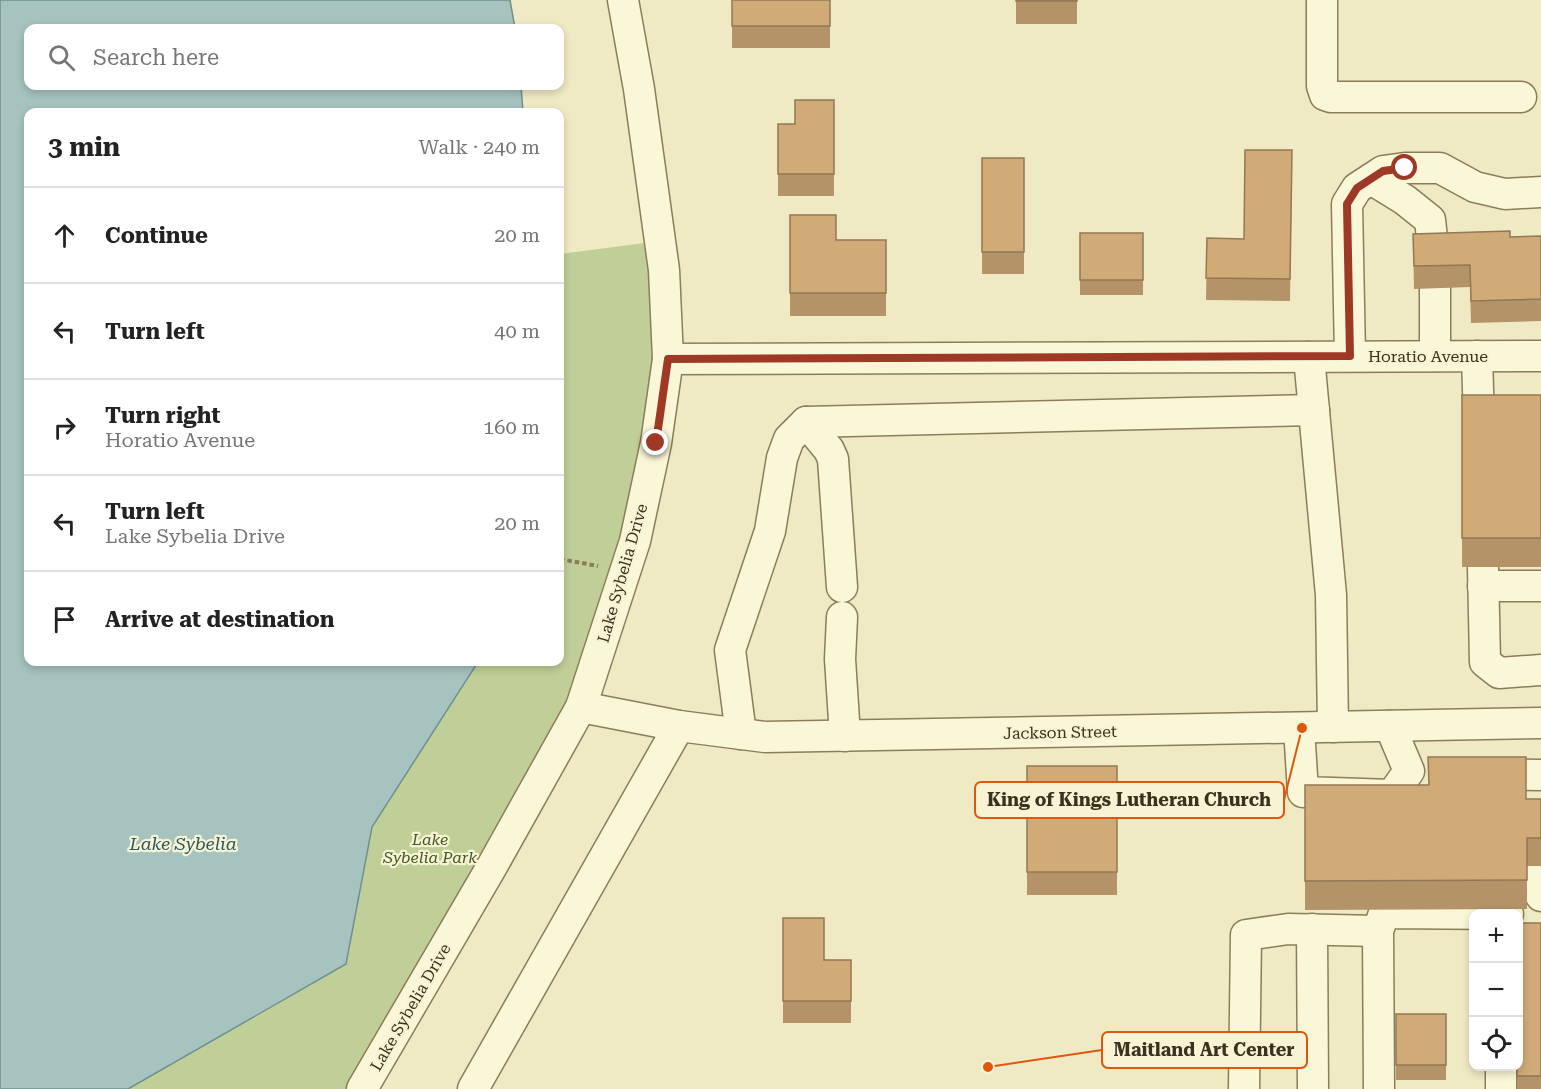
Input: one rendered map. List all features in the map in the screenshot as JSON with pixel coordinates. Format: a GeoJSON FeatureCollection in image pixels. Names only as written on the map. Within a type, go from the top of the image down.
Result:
{"type":"FeatureCollection","features":[{"type":"Feature","properties":{"kind":"street","name":"Lake Sybelia Drive"},"geometry":{"type":"LineString","coordinates":[[362,1089],[491,868],[581,707],[635,541],[656,443],[668,359],[664,270],[639,88],[623,0]]}},
{"type":"Feature","properties":{"kind":"street"},"geometry":{"type":"LineString","coordinates":[[1322,0],[1322,86],[1325,95],[1331,97],[1521,97]]}},
{"type":"Feature","properties":{"kind":"street"},"geometry":{"type":"LineString","coordinates":[[1350,356],[1347,204],[1357,188],[1383,171],[1405,168],[1440,168],[1475,187],[1505,194],[1541,192]]}},
{"type":"Feature","properties":{"kind":"street"},"geometry":{"type":"LineString","coordinates":[[1371,179],[1405,200],[1430,220],[1434,255]]}},
{"type":"Feature","properties":{"kind":"street"},"geometry":{"type":"LineString","coordinates":[[1435,288],[1435,356]]}},
{"type":"Feature","properties":{"kind":"street"},"geometry":{"type":"LineString","coordinates":[[1477,356],[1479,423]]}},
{"type":"Feature","properties":{"kind":"street","name":"Horatio Avenue"},"geometry":{"type":"LineString","coordinates":[[668,359],[1541,356]]}},
{"type":"Feature","properties":{"kind":"street"},"geometry":{"type":"LineString","coordinates":[[1309,357],[1331,594],[1333,727]]}},
{"type":"Feature","properties":{"kind":"street"},"geometry":{"type":"LineString","coordinates":[[741,734],[730,650],[770,531],[782,458],[789,439],[806,423],[1314,410]]}},
{"type":"Feature","properties":{"kind":"street"},"geometry":{"type":"LineString","coordinates":[[806,423],[833,459],[842,587]]}},
{"type":"Feature","properties":{"kind":"street"},"geometry":{"type":"LineString","coordinates":[[1541,586],[1483,577],[1485,662],[1499,673],[1541,670]]}},
{"type":"Feature","properties":{"kind":"street"},"geometry":{"type":"LineString","coordinates":[[842,617],[840,659],[845,736]]}},
{"type":"Feature","properties":{"kind":"street","name":"Jackson Street"},"geometry":{"type":"LineString","coordinates":[[581,707],[679,726],[765,737],[1541,723]]}},
{"type":"Feature","properties":{"kind":"street"},"geometry":{"type":"LineString","coordinates":[[473,1089],[679,726]]}},
{"type":"Feature","properties":{"kind":"street"},"geometry":{"type":"LineString","coordinates":[[1390,726],[1432,772]]}},
{"type":"Feature","properties":{"kind":"street"},"geometry":{"type":"LineString","coordinates":[[1299,728],[1303,792],[1392,795],[1432,772],[1541,775],[1541,798]]}},
{"type":"Feature","properties":{"kind":"street"},"geometry":{"type":"LineString","coordinates":[[1540,872],[1541,896]]}},
{"type":"Feature","properties":{"kind":"street"},"geometry":{"type":"LineString","coordinates":[[1379,1089],[1378,931],[1384,913],[1469,914]]}},
{"type":"Feature","properties":{"kind":"street"},"geometry":{"type":"LineString","coordinates":[[1523,914],[1541,915]]}},
{"type":"Feature","properties":{"kind":"street"},"geometry":{"type":"LineString","coordinates":[[1244,1089],[1246,935],[1288,929],[1378,931]]}},
{"type":"Feature","properties":{"kind":"street"},"geometry":{"type":"LineString","coordinates":[[1312,929],[1313,1089]]}},
{"type":"Feature","properties":{"kind":"street"},"geometry":{"type":"LineString","coordinates":[[1501,1071],[1501,1089]]}},
{"type":"Feature","properties":{"kind":"green space","name":"Lake Sybelia Park"},"geometry":{"type":"Polygon","coordinates":[[[660,241],[668,359],[581,707],[362,1089],[128,1089],[346,964],[372,827],[475,666],[564,666],[564,253],[660,241]]]}},
{"type":"Feature","properties":{"kind":"water","name":"Lake Sybelia"},"geometry":{"type":"Polygon","coordinates":[[[0,0],[510,0],[514,24],[24,24],[24,90],[521,90],[523,108],[24,108],[24,666],[475,666],[372,827],[346,964],[128,1089],[0,1089],[0,0]]]}},
{"type":"Feature","properties":{"kind":"building"},"geometry":{"type":"Polygon","coordinates":[[[732,0],[830,0],[830,26],[732,26],[732,0]]]}},
{"type":"Feature","properties":{"kind":"building"},"geometry":{"type":"Polygon","coordinates":[[[1077,0],[1077,1],[1016,1],[1077,0]]]}},
{"type":"Feature","properties":{"kind":"building"},"geometry":{"type":"Polygon","coordinates":[[[795,100],[834,100],[834,174],[778,174],[778,124],[795,124],[795,100]]]}},
{"type":"Feature","properties":{"kind":"building"},"geometry":{"type":"Polygon","coordinates":[[[1245,150],[1292,150],[1290,279],[1206,278],[1207,238],[1244,239],[1245,150]]]}},
{"type":"Feature","properties":{"kind":"building"},"geometry":{"type":"Polygon","coordinates":[[[982,158],[1024,158],[1024,252],[982,252],[982,158]]]}},
{"type":"Feature","properties":{"kind":"building"},"geometry":{"type":"Polygon","coordinates":[[[790,215],[836,215],[836,240],[886,240],[886,293],[790,293],[790,215]]]}},
{"type":"Feature","properties":{"kind":"building"},"geometry":{"type":"Polygon","coordinates":[[[1510,231],[1510,237],[1541,236],[1541,299],[1471,301],[1470,265],[1414,266],[1413,234],[1510,231]]]}},
{"type":"Feature","properties":{"kind":"building"},"geometry":{"type":"Polygon","coordinates":[[[1080,233],[1143,233],[1143,280],[1080,280],[1080,233]]]}},
{"type":"Feature","properties":{"kind":"building"},"geometry":{"type":"Polygon","coordinates":[[[1462,395],[1541,395],[1541,538],[1462,538],[1462,395]]]}},
{"type":"Feature","properties":{"kind":"building"},"geometry":{"type":"Polygon","coordinates":[[[1428,757],[1526,757],[1526,799],[1541,799],[1541,838],[1527,838],[1527,880],[1305,881],[1305,785],[1429,785],[1428,757]]]}},
{"type":"Feature","properties":{"kind":"building"},"geometry":{"type":"Polygon","coordinates":[[[1027,766],[1117,766],[1117,872],[1027,872],[1027,766]]]}},
{"type":"Feature","properties":{"kind":"building"},"geometry":{"type":"Polygon","coordinates":[[[783,918],[824,918],[824,960],[851,960],[851,1001],[783,1001],[783,918]]]}},
{"type":"Feature","properties":{"kind":"building"},"geometry":{"type":"Polygon","coordinates":[[[1523,923],[1541,923],[1541,1076],[1517,1076],[1517,1071],[1523,1071],[1523,923]]]}},
{"type":"Feature","properties":{"kind":"building"},"geometry":{"type":"Polygon","coordinates":[[[1396,1014],[1446,1014],[1446,1065],[1396,1065],[1396,1014]]]}},
{"type":"Feature","properties":{"kind":"place","name":"King of Kings Lutheran Church"},"geometry":{"type":"Point","coordinates":[1302,728]}},
{"type":"Feature","properties":{"kind":"place","name":"Maitland Art Center"},"geometry":{"type":"Point","coordinates":[988,1067]}},
{"type":"Feature","properties":{"kind":"route"},"geometry":{"type":"LineString","coordinates":[[656,443],[668,359],[1350,356],[1347,204],[1357,188],[1383,171],[1405,168]]}}]}
